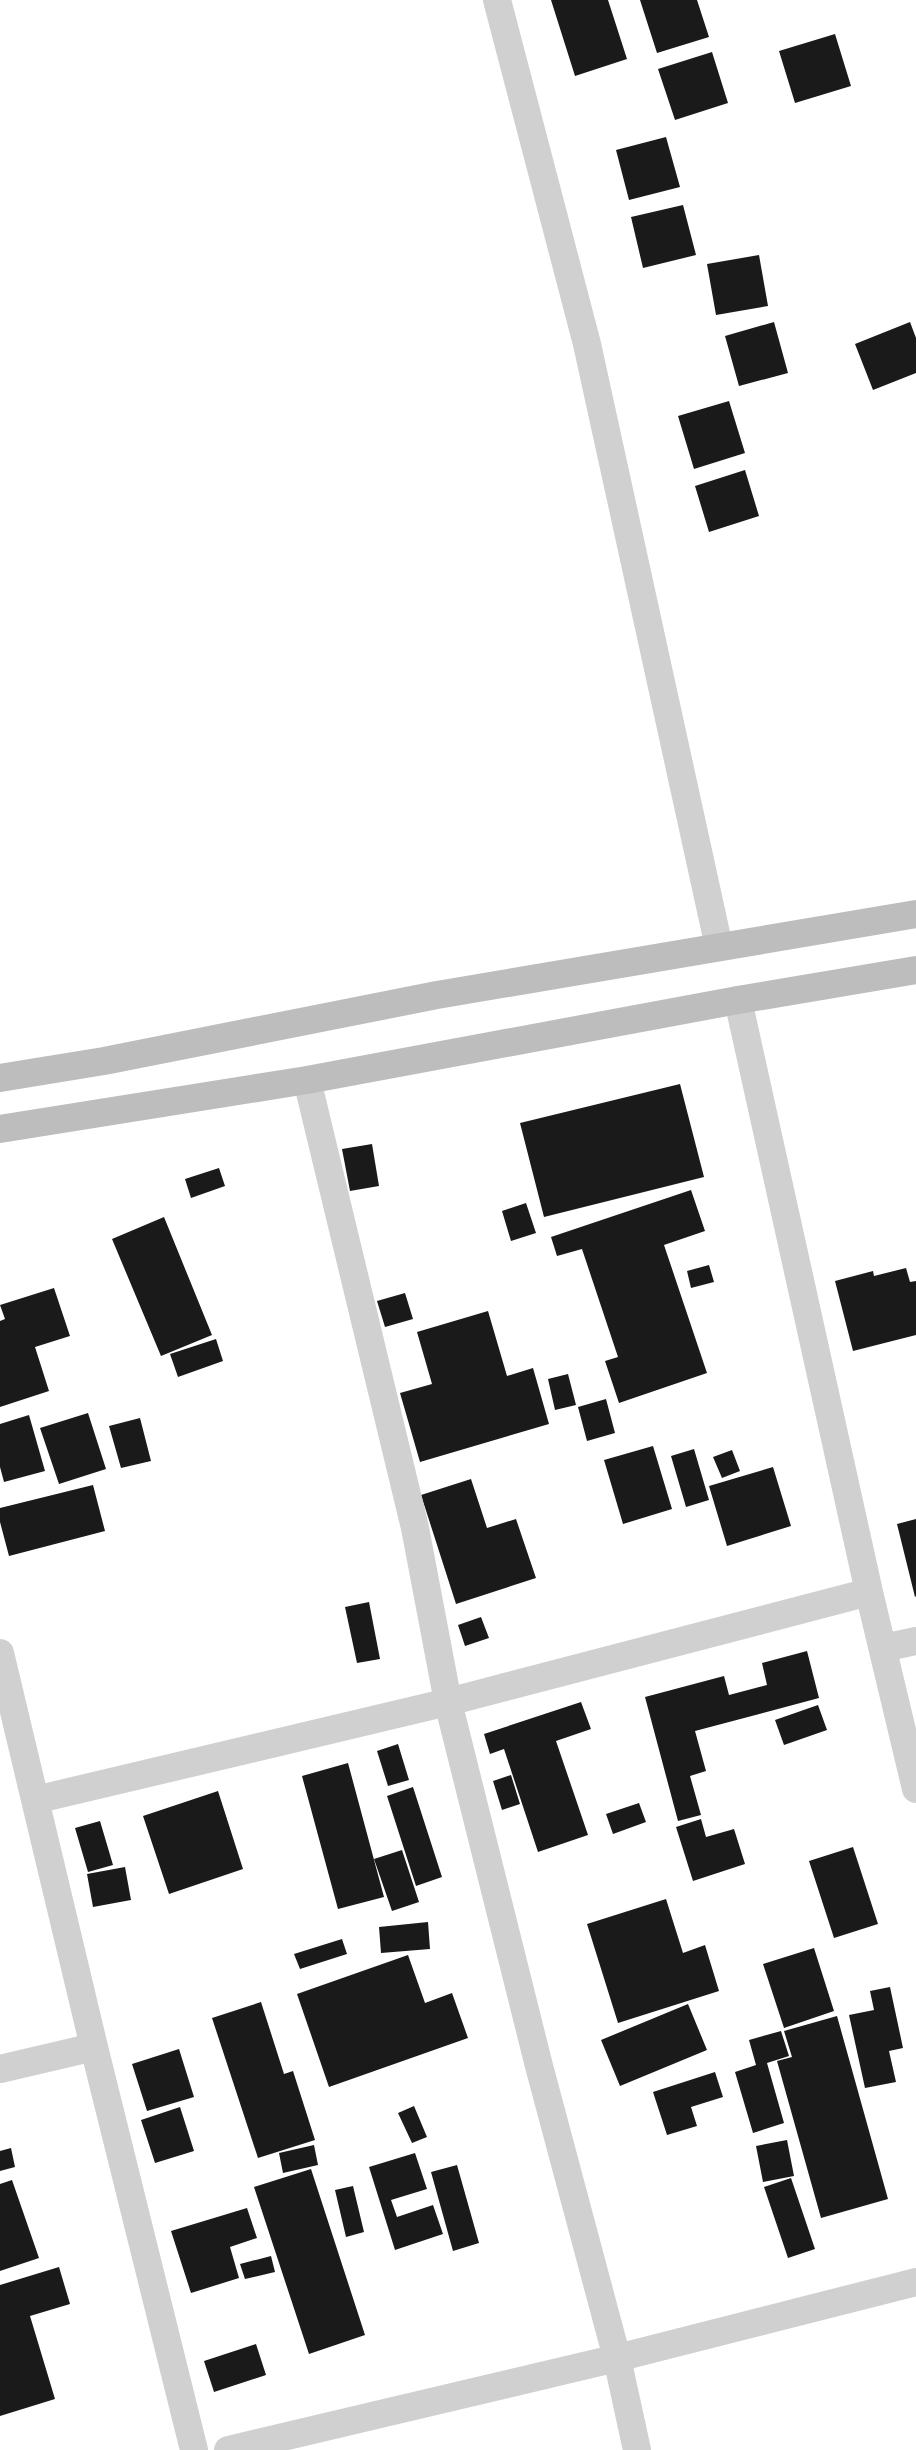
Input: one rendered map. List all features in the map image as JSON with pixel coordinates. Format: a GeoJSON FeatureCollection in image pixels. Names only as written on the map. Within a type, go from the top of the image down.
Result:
{"type":"FeatureCollection","features":[{"type":"Feature","properties":{"kind":"street"},"geometry":{"type":"LineString","coordinates":[[498,0],[587,344],[720,947]]}},
{"type":"Feature","properties":{"kind":"street"},"geometry":{"type":"LineString","coordinates":[[0,1078],[104,1061],[437,995],[916,914]]}},
{"type":"Feature","properties":{"kind":"street"},"geometry":{"type":"LineString","coordinates":[[0,1129],[307,1080],[738,1000],[916,970]]}},
{"type":"Feature","properties":{"kind":"street"},"geometry":{"type":"LineString","coordinates":[[738,1000],[869,1592],[916,1789]]}},
{"type":"Feature","properties":{"kind":"street"},"geometry":{"type":"LineString","coordinates":[[307,1080],[415,1528],[448,1702],[539,2066],[617,2358],[637,2450]]}},
{"type":"Feature","properties":{"kind":"street"},"geometry":{"type":"LineString","coordinates":[[35,1800],[448,1702],[869,1592]]}},
{"type":"Feature","properties":{"kind":"street"},"geometry":{"type":"LineString","coordinates":[[883,1648],[916,1641]]}},
{"type":"Feature","properties":{"kind":"street"},"geometry":{"type":"LineString","coordinates":[[0,1653],[8,1731],[35,1800],[194,2450]]}},
{"type":"Feature","properties":{"kind":"street"},"geometry":{"type":"LineString","coordinates":[[0,2069],[94,2047]]}},
{"type":"Feature","properties":{"kind":"street"},"geometry":{"type":"LineString","coordinates":[[228,2450],[617,2358],[916,2282]]}},
{"type":"Feature","properties":{"kind":"building"},"geometry":{"type":"Polygon","coordinates":[[[551,0],[608,0],[627,59],[575,76],[551,0]]]}},
{"type":"Feature","properties":{"kind":"building"},"geometry":{"type":"Polygon","coordinates":[[[640,0],[697,0],[709,37],[657,53],[640,0]]]}},
{"type":"Feature","properties":{"kind":"building"},"geometry":{"type":"Polygon","coordinates":[[[835,34],[851,86],[795,103],[779,51],[835,34]]]}},
{"type":"Feature","properties":{"kind":"building"},"geometry":{"type":"Polygon","coordinates":[[[712,52],[728,103],[675,120],[658,69],[712,52]]]}},
{"type":"Feature","properties":{"kind":"building"},"geometry":{"type":"Polygon","coordinates":[[[666,137],[680,187],[629,200],[616,150],[666,137]]]}},
{"type":"Feature","properties":{"kind":"building"},"geometry":{"type":"Polygon","coordinates":[[[683,205],[696,255],[643,268],[631,217],[683,205]]]}},
{"type":"Feature","properties":{"kind":"building"},"geometry":{"type":"Polygon","coordinates":[[[759,255],[768,306],[716,315],[707,264],[759,255]]]}},
{"type":"Feature","properties":{"kind":"building"},"geometry":{"type":"Polygon","coordinates":[[[774,322],[788,373],[739,386],[725,336],[774,322]]]}},
{"type":"Feature","properties":{"kind":"building"},"geometry":{"type":"Polygon","coordinates":[[[910,322],[916,338],[916,373],[873,390],[855,344],[910,322]]]}},
{"type":"Feature","properties":{"kind":"building"},"geometry":{"type":"Polygon","coordinates":[[[729,401],[745,453],[694,469],[678,416],[729,401]]]}},
{"type":"Feature","properties":{"kind":"building"},"geometry":{"type":"Polygon","coordinates":[[[745,470],[759,516],[709,532],[695,486],[745,470]]]}},
{"type":"Feature","properties":{"kind":"building"},"geometry":{"type":"Polygon","coordinates":[[[680,1084],[704,1177],[544,1217],[520,1123],[680,1084]]]}},
{"type":"Feature","properties":{"kind":"building"},"geometry":{"type":"Polygon","coordinates":[[[372,1144],[379,1186],[350,1191],[342,1149],[372,1144]]]}},
{"type":"Feature","properties":{"kind":"building"},"geometry":{"type":"Polygon","coordinates":[[[219,1168],[225,1186],[191,1198],[185,1179],[219,1168]]]}},
{"type":"Feature","properties":{"kind":"building"},"geometry":{"type":"Polygon","coordinates":[[[691,1190],[705,1231],[664,1245],[707,1373],[619,1403],[605,1361],[618,1357],[582,1249],[557,1256],[551,1237],[691,1190]]]}},
{"type":"Feature","properties":{"kind":"building"},"geometry":{"type":"Polygon","coordinates":[[[526,1203],[536,1233],[511,1241],[502,1211],[526,1203]]]}},
{"type":"Feature","properties":{"kind":"building"},"geometry":{"type":"Polygon","coordinates":[[[164,1217],[212,1335],[161,1356],[112,1239],[164,1217]]]}},
{"type":"Feature","properties":{"kind":"building"},"geometry":{"type":"Polygon","coordinates":[[[709,1265],[714,1282],[691,1288],[687,1271],[709,1265]]]}},
{"type":"Feature","properties":{"kind":"building"},"geometry":{"type":"Polygon","coordinates":[[[906,1268],[910,1282],[916,1281],[916,1335],[853,1351],[835,1281],[873,1271],[874,1276],[906,1268]]]}},
{"type":"Feature","properties":{"kind":"building"},"geometry":{"type":"Polygon","coordinates":[[[54,1288],[70,1336],[35,1347],[49,1391],[0,1407],[0,1321],[5,1319],[0,1305],[54,1288]]]}},
{"type":"Feature","properties":{"kind":"building"},"geometry":{"type":"Polygon","coordinates":[[[405,1293],[413,1319],[385,1327],[377,1301],[405,1293]]]}},
{"type":"Feature","properties":{"kind":"building"},"geometry":{"type":"Polygon","coordinates":[[[488,1311],[507,1376],[533,1368],[549,1424],[420,1462],[400,1393],[432,1384],[417,1332],[488,1311]]]}},
{"type":"Feature","properties":{"kind":"building"},"geometry":{"type":"Polygon","coordinates":[[[216,1339],[223,1361],[178,1377],[170,1354],[216,1339]]]}},
{"type":"Feature","properties":{"kind":"building"},"geometry":{"type":"Polygon","coordinates":[[[568,1374],[576,1405],[555,1410],[548,1379],[568,1374]]]}},
{"type":"Feature","properties":{"kind":"building"},"geometry":{"type":"Polygon","coordinates":[[[606,1399],[615,1433],[587,1441],[578,1407],[606,1399]]]}},
{"type":"Feature","properties":{"kind":"building"},"geometry":{"type":"Polygon","coordinates":[[[88,1413],[106,1469],[59,1484],[40,1428],[88,1413]]]}},
{"type":"Feature","properties":{"kind":"building"},"geometry":{"type":"Polygon","coordinates":[[[29,1415],[45,1471],[4,1482],[0,1467],[0,1424],[29,1415]]]}},
{"type":"Feature","properties":{"kind":"building"},"geometry":{"type":"Polygon","coordinates":[[[140,1418],[151,1461],[121,1468],[109,1426],[140,1418]]]}},
{"type":"Feature","properties":{"kind":"building"},"geometry":{"type":"Polygon","coordinates":[[[653,1446],[672,1509],[623,1524],[604,1460],[653,1446]]]}},
{"type":"Feature","properties":{"kind":"building"},"geometry":{"type":"Polygon","coordinates":[[[694,1449],[709,1500],[686,1507],[671,1456],[694,1449]]]}},
{"type":"Feature","properties":{"kind":"building"},"geometry":{"type":"Polygon","coordinates":[[[732,1450],[740,1471],[722,1478],[713,1457],[732,1450]]]}},
{"type":"Feature","properties":{"kind":"building"},"geometry":{"type":"Polygon","coordinates":[[[773,1467],[791,1526],[727,1546],[709,1486],[773,1467]]]}},
{"type":"Feature","properties":{"kind":"building"},"geometry":{"type":"Polygon","coordinates":[[[471,1479],[487,1528],[516,1519],[536,1578],[456,1604],[421,1495],[471,1479]]]}},
{"type":"Feature","properties":{"kind":"building"},"geometry":{"type":"Polygon","coordinates":[[[93,1485],[105,1531],[9,1556],[0,1522],[0,1508],[93,1485]]]}},
{"type":"Feature","properties":{"kind":"building"},"geometry":{"type":"Polygon","coordinates":[[[916,1519],[916,1596],[915,1597],[897,1524],[916,1519]]]}},
{"type":"Feature","properties":{"kind":"building"},"geometry":{"type":"Polygon","coordinates":[[[369,1602],[380,1659],[357,1663],[345,1607],[369,1602]]]}},
{"type":"Feature","properties":{"kind":"building"},"geometry":{"type":"Polygon","coordinates":[[[481,1617],[489,1638],[465,1646],[458,1625],[481,1617]]]}},
{"type":"Feature","properties":{"kind":"building"},"geometry":{"type":"Polygon","coordinates":[[[807,1651],[819,1698],[695,1731],[706,1771],[690,1776],[701,1815],[678,1821],[645,1697],[724,1676],[729,1695],[767,1685],[762,1663],[807,1651]]]}},
{"type":"Feature","properties":{"kind":"building"},"geometry":{"type":"Polygon","coordinates":[[[581,1702],[591,1729],[556,1741],[588,1835],[538,1852],[504,1749],[490,1754],[484,1734],[581,1702]]]}},
{"type":"Feature","properties":{"kind":"building"},"geometry":{"type":"Polygon","coordinates":[[[818,1705],[827,1730],[784,1745],[775,1720],[818,1705]]]}},
{"type":"Feature","properties":{"kind":"building"},"geometry":{"type":"Polygon","coordinates":[[[398,1744],[409,1780],[388,1786],[377,1751],[398,1744]]]}},
{"type":"Feature","properties":{"kind":"building"},"geometry":{"type":"Polygon","coordinates":[[[348,1763],[384,1897],[338,1909],[302,1776],[348,1763]]]}},
{"type":"Feature","properties":{"kind":"building"},"geometry":{"type":"Polygon","coordinates":[[[511,1775],[520,1804],[502,1810],[493,1781],[511,1775]]]}},
{"type":"Feature","properties":{"kind":"building"},"geometry":{"type":"Polygon","coordinates":[[[413,1787],[442,1877],[416,1886],[387,1796],[413,1787]]]}},
{"type":"Feature","properties":{"kind":"building"},"geometry":{"type":"Polygon","coordinates":[[[218,1791],[243,1869],[169,1894],[143,1816],[218,1791]]]}},
{"type":"Feature","properties":{"kind":"building"},"geometry":{"type":"Polygon","coordinates":[[[639,1803],[646,1822],[613,1834],[606,1814],[639,1803]]]}},
{"type":"Feature","properties":{"kind":"building"},"geometry":{"type":"Polygon","coordinates":[[[701,1819],[706,1837],[734,1829],[745,1864],[693,1881],[676,1827],[701,1819]]]}},
{"type":"Feature","properties":{"kind":"building"},"geometry":{"type":"Polygon","coordinates":[[[100,1821],[113,1865],[88,1872],[75,1828],[100,1821]]]}},
{"type":"Feature","properties":{"kind":"building"},"geometry":{"type":"Polygon","coordinates":[[[853,1847],[878,1924],[834,1938],[809,1861],[853,1847]]]}},
{"type":"Feature","properties":{"kind":"building"},"geometry":{"type":"Polygon","coordinates":[[[402,1850],[419,1902],[392,1911],[374,1859],[402,1850]]]}},
{"type":"Feature","properties":{"kind":"building"},"geometry":{"type":"Polygon","coordinates":[[[125,1867],[131,1900],[93,1907],[87,1874],[125,1867]]]}},
{"type":"Feature","properties":{"kind":"building"},"geometry":{"type":"Polygon","coordinates":[[[666,1899],[683,1953],[705,1945],[719,1991],[618,2023],[587,1924],[666,1899]]]}},
{"type":"Feature","properties":{"kind":"building"},"geometry":{"type":"Polygon","coordinates":[[[428,1922],[430,1949],[381,1953],[379,1927],[428,1922]]]}},
{"type":"Feature","properties":{"kind":"building"},"geometry":{"type":"Polygon","coordinates":[[[342,1939],[347,1954],[300,1969],[294,1954],[342,1939]]]}},
{"type":"Feature","properties":{"kind":"building"},"geometry":{"type":"Polygon","coordinates":[[[814,1948],[834,2011],[784,2028],[763,1964],[814,1948]]]}},
{"type":"Feature","properties":{"kind":"building"},"geometry":{"type":"Polygon","coordinates":[[[408,1955],[425,2003],[452,1993],[468,2038],[329,2087],[297,1994],[408,1955]]]}},
{"type":"Feature","properties":{"kind":"building"},"geometry":{"type":"Polygon","coordinates":[[[890,1987],[903,2048],[889,2051],[896,2082],[865,2088],[849,2015],[874,2010],[870,1991],[890,1987]]]}},
{"type":"Feature","properties":{"kind":"building"},"geometry":{"type":"Polygon","coordinates":[[[261,2002],[284,2074],[293,2071],[315,2140],[258,2158],[212,2018],[261,2002]]]}},
{"type":"Feature","properties":{"kind":"building"},"geometry":{"type":"Polygon","coordinates":[[[688,2004],[707,2050],[620,2086],[601,2040],[688,2004]]]}},
{"type":"Feature","properties":{"kind":"building"},"geometry":{"type":"Polygon","coordinates":[[[837,2016],[888,2199],[821,2218],[777,2061],[792,2057],[784,2031],[837,2016]]]}},
{"type":"Feature","properties":{"kind":"building"},"geometry":{"type":"Polygon","coordinates":[[[781,2031],[789,2056],[767,2063],[784,2123],[753,2133],[735,2072],[756,2065],[749,2040],[781,2031]]]}},
{"type":"Feature","properties":{"kind":"building"},"geometry":{"type":"Polygon","coordinates":[[[179,2049],[194,2097],[147,2111],[132,2064],[179,2049]]]}},
{"type":"Feature","properties":{"kind":"building"},"geometry":{"type":"Polygon","coordinates":[[[715,2072],[723,2097],[691,2107],[697,2126],[667,2135],[653,2092],[715,2072]]]}},
{"type":"Feature","properties":{"kind":"building"},"geometry":{"type":"Polygon","coordinates":[[[414,2106],[427,2137],[412,2143],[398,2113],[414,2106]]]}},
{"type":"Feature","properties":{"kind":"building"},"geometry":{"type":"Polygon","coordinates":[[[180,2107],[194,2151],[155,2163],[141,2120],[180,2107]]]}},
{"type":"Feature","properties":{"kind":"building"},"geometry":{"type":"Polygon","coordinates":[[[787,2140],[794,2176],[763,2182],[756,2146],[787,2140]]]}},
{"type":"Feature","properties":{"kind":"building"},"geometry":{"type":"Polygon","coordinates":[[[314,2145],[318,2165],[283,2173],[279,2153],[314,2145]]]}},
{"type":"Feature","properties":{"kind":"building"},"geometry":{"type":"Polygon","coordinates":[[[11,2148],[15,2167],[0,2171],[0,2151],[11,2148]]]}},
{"type":"Feature","properties":{"kind":"building"},"geometry":{"type":"Polygon","coordinates":[[[415,2153],[427,2189],[391,2200],[397,2217],[433,2205],[443,2234],[395,2250],[369,2167],[415,2153]]]}},
{"type":"Feature","properties":{"kind":"building"},"geometry":{"type":"Polygon","coordinates":[[[457,2165],[479,2243],[453,2251],[431,2172],[457,2165]]]}},
{"type":"Feature","properties":{"kind":"building"},"geometry":{"type":"Polygon","coordinates":[[[311,2169],[365,2335],[309,2354],[254,2187],[311,2169]]]}},
{"type":"Feature","properties":{"kind":"building"},"geometry":{"type":"Polygon","coordinates":[[[791,2178],[815,2249],[788,2258],[764,2187],[791,2178]]]}},
{"type":"Feature","properties":{"kind":"building"},"geometry":{"type":"Polygon","coordinates":[[[12,2180],[39,2258],[0,2271],[0,2184],[12,2180]]]}},
{"type":"Feature","properties":{"kind":"building"},"geometry":{"type":"Polygon","coordinates":[[[353,2186],[364,2232],[346,2237],[335,2190],[353,2186]]]}},
{"type":"Feature","properties":{"kind":"building"},"geometry":{"type":"Polygon","coordinates":[[[247,2208],[257,2238],[230,2247],[239,2278],[191,2293],[171,2231],[247,2208]]]}},
{"type":"Feature","properties":{"kind":"building"},"geometry":{"type":"Polygon","coordinates":[[[271,2256],[275,2272],[245,2279],[240,2264],[271,2256]]]}},
{"type":"Feature","properties":{"kind":"building"},"geometry":{"type":"Polygon","coordinates":[[[59,2267],[70,2304],[30,2316],[55,2399],[0,2416],[0,2285],[59,2267]]]}},
{"type":"Feature","properties":{"kind":"building"},"geometry":{"type":"Polygon","coordinates":[[[256,2344],[266,2375],[214,2392],[204,2361],[256,2344]]]}}]}
